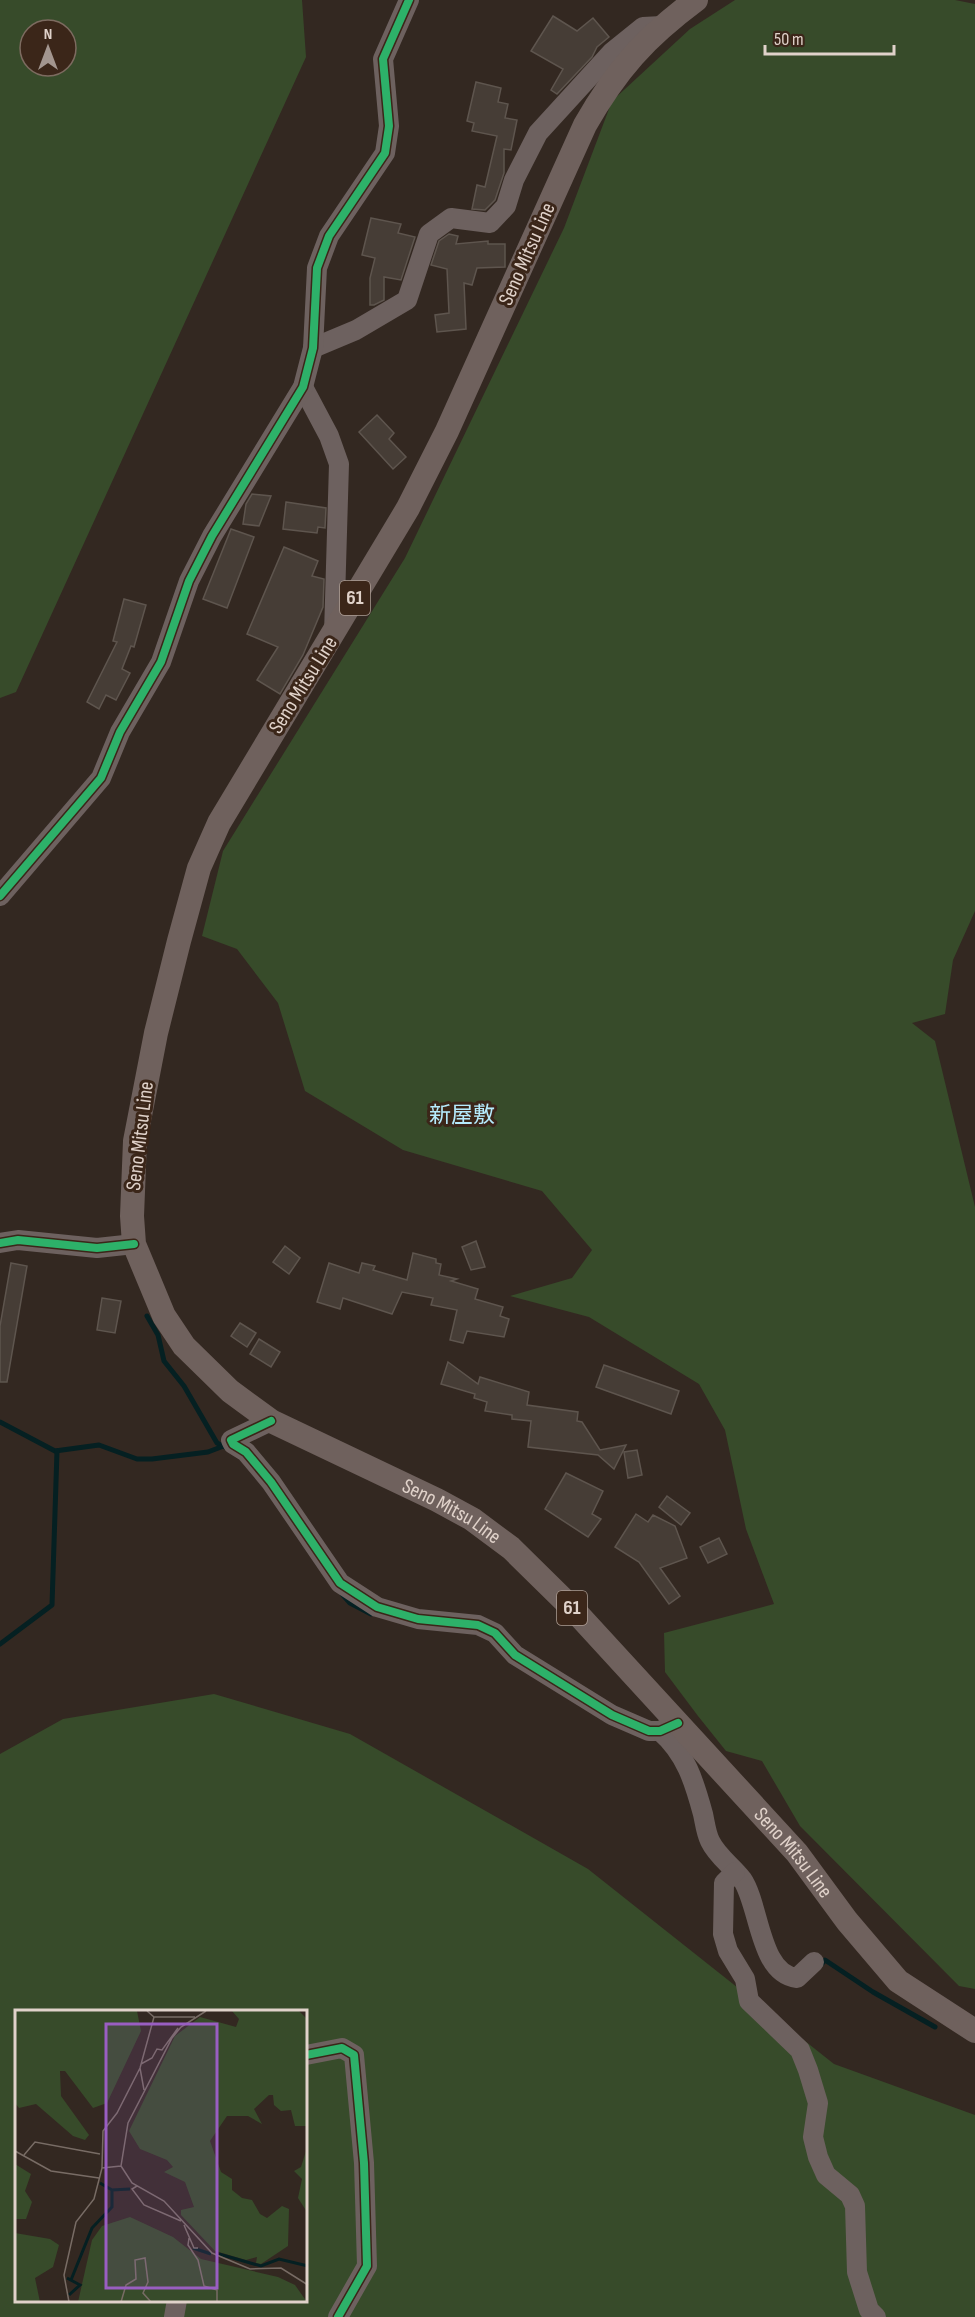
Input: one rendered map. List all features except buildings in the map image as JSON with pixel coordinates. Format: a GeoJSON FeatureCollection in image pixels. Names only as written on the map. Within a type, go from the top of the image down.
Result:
{"type":"FeatureCollection","features":[{"type":"Feature","properties":{"kind":"main road","name":"Seno Mitsu Line"},"geometry":{"type":"LineString","coordinates":[[696,0],[662,26],[610,82],[585,124],[447,431],[408,508],[334,635],[219,823],[199,868],[156,1034],[135,1141],[132,1216],[134,1244],[164,1316],[184,1346],[230,1391],[271,1421],[437,1500],[472,1520],[511,1548],[573,1609],[669,1727],[797,1853],[847,1921],[898,1981],[975,2031]]}},
{"type":"Feature","properties":{"kind":"street"},"geometry":{"type":"LineString","coordinates":[[0,896],[101,778],[120,732],[161,662],[189,581],[212,536],[303,387],[313,348],[317,268],[329,236],[385,153],[389,126],[383,59],[409,0]]}},
{"type":"Feature","properties":{"kind":"street"},"geometry":{"type":"LineString","coordinates":[[313,348],[356,330],[407,300],[429,234],[451,218],[490,223],[506,206],[514,180],[538,132],[612,52],[643,27],[662,26]]}},
{"type":"Feature","properties":{"kind":"street"},"geometry":{"type":"LineString","coordinates":[[303,387],[329,436],[339,464],[334,635]]}},
{"type":"Feature","properties":{"kind":"street"},"geometry":{"type":"LineString","coordinates":[[0,1243],[18,1240],[97,1248],[134,1244]]}},
{"type":"Feature","properties":{"kind":"street"},"geometry":{"type":"LineString","coordinates":[[271,1421],[231,1440],[233,1444],[246,1452],[271,1482],[340,1583],[377,1607],[398,1615],[478,1625],[495,1633],[514,1655],[612,1715],[649,1731],[669,1727],[687,1765],[710,1841],[730,1878],[754,1902],[763,1944],[773,1962],[790,1977],[797,1978],[814,1962]]}},
{"type":"Feature","properties":{"kind":"street"},"geometry":{"type":"LineString","coordinates":[[730,1878],[723,1934],[745,1979],[750,2001],[800,2050],[808,2070],[818,2103],[813,2137],[818,2157],[826,2175],[850,2195],[855,2206],[857,2272],[869,2310],[876,2317]]}},
{"type":"Feature","properties":{"kind":"street"},"geometry":{"type":"LineString","coordinates":[[308,2055],[342,2048],[354,2055],[364,2163],[367,2266],[338,2317]]}},
{"type":"Feature","properties":{"kind":"street"},"geometry":{"type":"LineString","coordinates":[[174,2317],[177,2302]]}},
{"type":"Feature","properties":{"kind":"green space"},"geometry":{"type":"Polygon","coordinates":[[[0,0],[302,0],[306,57],[16,692],[0,698],[0,0]]]}},
{"type":"Feature","properties":{"kind":"green space"},"geometry":{"type":"Polygon","coordinates":[[[735,0],[955,0],[975,4],[975,911],[953,960],[945,1014],[912,1023],[935,1041],[975,1207],[975,1989],[959,1986],[800,1826],[762,1761],[726,1751],[665,1672],[664,1633],[774,1604],[746,1529],[725,1430],[699,1384],[589,1317],[510,1296],[572,1278],[592,1250],[542,1191],[403,1150],[305,1091],[278,1003],[237,949],[202,936],[223,851],[405,558],[564,228],[612,101],[690,29],[735,0]]]}},
{"type":"Feature","properties":{"kind":"green space"},"geometry":{"type":"Polygon","coordinates":[[[214,1694],[350,1734],[588,1869],[834,2064],[975,2115],[975,2317],[0,2317],[0,1754],[63,1719],[214,1694]]]}},
{"type":"Feature","properties":{"kind":"waterway"},"geometry":{"type":"LineString","coordinates":[[147,1316],[158,1335],[164,1361],[184,1386],[217,1443],[229,1449]]}},
{"type":"Feature","properties":{"kind":"waterway"},"geometry":{"type":"LineString","coordinates":[[0,1422],[55,1451],[99,1445],[137,1459],[152,1459],[208,1452],[221,1447]]}},
{"type":"Feature","properties":{"kind":"waterway"},"geometry":{"type":"LineString","coordinates":[[0,1644],[52,1605],[57,1451]]}},
{"type":"Feature","properties":{"kind":"waterway"},"geometry":{"type":"LineString","coordinates":[[342,1594],[350,1603],[371,1614]]}},
{"type":"Feature","properties":{"kind":"waterway"},"geometry":{"type":"LineString","coordinates":[[820,1966],[825,1960],[873,1992],[935,2027]]}},
{"type":"Feature","properties":{"kind":"cycle path"},"geometry":{"type":"LineString","coordinates":[[0,896],[101,778],[120,732],[161,662],[189,581],[212,536],[303,387],[313,348],[317,268],[329,236],[385,153],[389,126],[383,59],[409,0]]}},
{"type":"Feature","properties":{"kind":"cycle path"},"geometry":{"type":"LineString","coordinates":[[0,1243],[18,1240],[97,1248],[134,1244]]}},
{"type":"Feature","properties":{"kind":"cycle path"},"geometry":{"type":"LineString","coordinates":[[271,1421],[231,1440],[233,1444],[246,1452],[271,1482],[340,1583],[377,1607],[418,1619],[478,1625],[495,1633],[515,1655],[612,1715],[649,1731],[660,1731],[678,1723]]}},
{"type":"Feature","properties":{"kind":"cycle path"},"geometry":{"type":"LineString","coordinates":[[308,2055],[342,2048],[354,2055],[364,2163],[367,2266],[338,2317]]}},
{"type":"Feature","properties":{"kind":"district","name":"新屋敷"},"geometry":{"type":"Point","coordinates":[462,1115]}}]}
